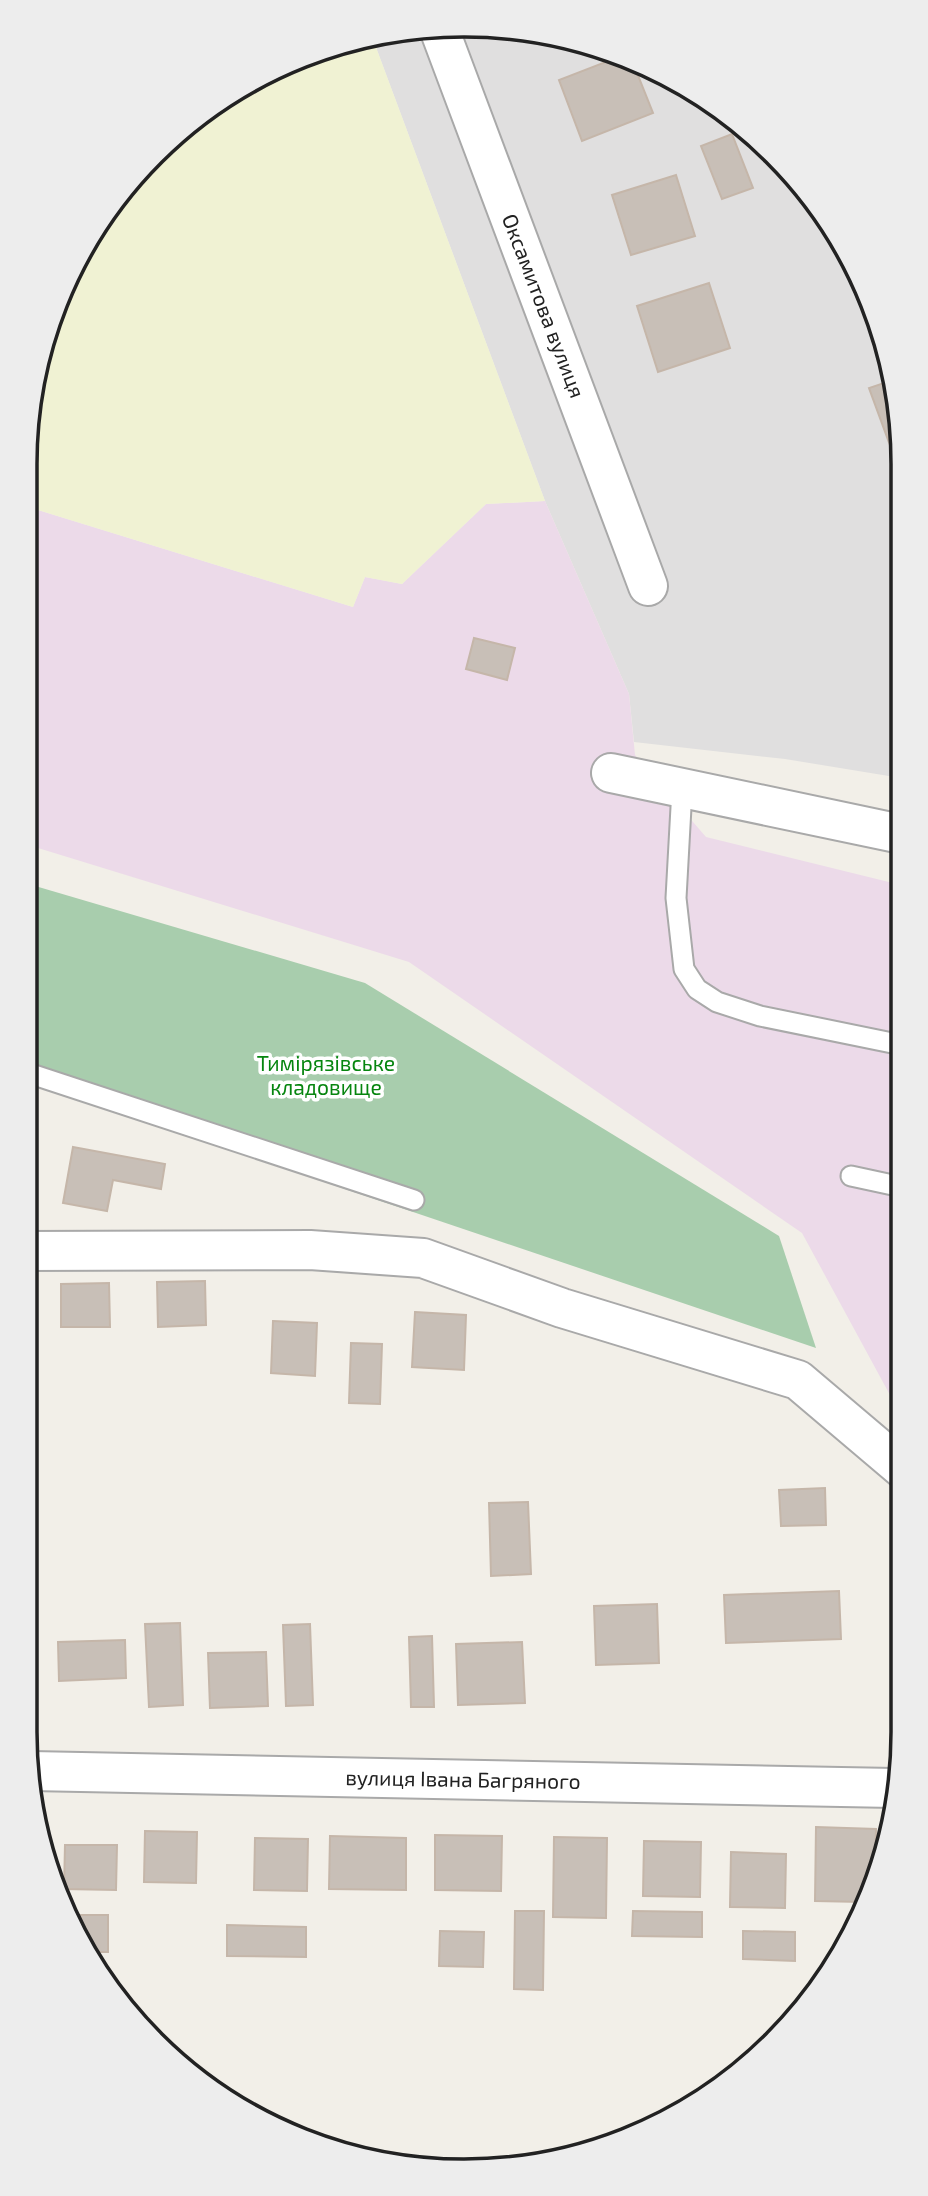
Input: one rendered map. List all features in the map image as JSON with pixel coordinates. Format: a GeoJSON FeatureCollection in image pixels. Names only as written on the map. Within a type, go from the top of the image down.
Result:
{"type":"FeatureCollection","features":[{"type":"Feature","properties":{"kind":"street","name":"Оксамитова вулиця"},"geometry":{"type":"LineString","coordinates":[[442,38],[648,586]]}},
{"type":"Feature","properties":{"kind":"street"},"geometry":{"type":"LineString","coordinates":[[611,773],[891,832]]}},
{"type":"Feature","properties":{"kind":"street"},"geometry":{"type":"LineString","coordinates":[[37,1251],[310,1250],[423,1258],[562,1308],[798,1380],[891,1459]]}},
{"type":"Feature","properties":{"kind":"street","name":"вулиця Івана Багряного"},"geometry":{"type":"LineString","coordinates":[[39,1771],[888,1788]]}},
{"type":"Feature","properties":{"kind":"lane"},"geometry":{"type":"LineString","coordinates":[[682,789],[676,898],[684,968],[697,989],[717,1002],[760,1016],[891,1043]]}},
{"type":"Feature","properties":{"kind":"lane"},"geometry":{"type":"LineString","coordinates":[[37,1076],[414,1200]]}},
{"type":"Feature","properties":{"kind":"lane"},"geometry":{"type":"LineString","coordinates":[[851,1176],[891,1185]]}},
{"type":"Feature","properties":{"kind":"shaded area"},"geometry":{"type":"Polygon","coordinates":[[[436,38],[492,38],[547,45],[601,59],[678,94],[724,125],[766,162],[803,204],[834,250],[859,300],[877,353],[888,408],[891,464],[891,776],[785,759],[634,742],[629,694],[545,501],[376,46],[436,38]]]}},
{"type":"Feature","properties":{"kind":"shaded area"},"geometry":{"type":"Polygon","coordinates":[[[545,501],[629,694],[635,755],[706,837],[891,883],[891,1397],[802,1233],[409,962],[37,848],[37,510],[353,607],[365,577],[402,584],[486,504],[545,501]]]}},
{"type":"Feature","properties":{"kind":"green space"},"geometry":{"type":"Polygon","coordinates":[[[376,46],[545,501],[486,504],[402,584],[365,577],[353,607],[37,510],[38,436],[40,408],[51,353],[69,300],[94,250],[143,182],[182,143],[250,94],[300,69],[376,46]]]}},
{"type":"Feature","properties":{"kind":"green space","name":"Тимірязівське кладовище"},"geometry":{"type":"Polygon","coordinates":[[[37,887],[365,983],[779,1236],[816,1348],[37,1085],[37,887]]]}},
{"type":"Feature","properties":{"kind":"building"},"geometry":{"type":"Polygon","coordinates":[[[607,61],[637,73],[653,113],[582,141],[559,80],[607,61]]]}},
{"type":"Feature","properties":{"kind":"building"},"geometry":{"type":"Polygon","coordinates":[[[732,134],[753,188],[722,199],[701,146],[732,134]]]}},
{"type":"Feature","properties":{"kind":"building"},"geometry":{"type":"Polygon","coordinates":[[[676,175],[695,236],[631,255],[612,195],[676,175]]]}},
{"type":"Feature","properties":{"kind":"building"},"geometry":{"type":"Polygon","coordinates":[[[709,283],[730,348],[658,372],[637,306],[709,283]]]}},
{"type":"Feature","properties":{"kind":"building"},"geometry":{"type":"Polygon","coordinates":[[[883,383],[890,446],[869,388],[883,383]]]}},
{"type":"Feature","properties":{"kind":"building"},"geometry":{"type":"Polygon","coordinates":[[[474,638],[515,648],[507,680],[466,669],[474,638]]]}},
{"type":"Feature","properties":{"kind":"building"},"geometry":{"type":"Polygon","coordinates":[[[73,1147],[165,1164],[161,1189],[113,1180],[107,1211],[63,1203],[73,1147]]]}},
{"type":"Feature","properties":{"kind":"building"},"geometry":{"type":"Polygon","coordinates":[[[205,1281],[206,1325],[158,1327],[157,1282],[205,1281]]]}},
{"type":"Feature","properties":{"kind":"building"},"geometry":{"type":"Polygon","coordinates":[[[109,1283],[110,1327],[61,1327],[61,1284],[109,1283]]]}},
{"type":"Feature","properties":{"kind":"building"},"geometry":{"type":"Polygon","coordinates":[[[415,1312],[466,1315],[464,1370],[412,1367],[415,1312]]]}},
{"type":"Feature","properties":{"kind":"building"},"geometry":{"type":"Polygon","coordinates":[[[273,1321],[317,1323],[315,1376],[271,1373],[273,1321]]]}},
{"type":"Feature","properties":{"kind":"building"},"geometry":{"type":"Polygon","coordinates":[[[351,1343],[382,1344],[380,1404],[349,1403],[351,1343]]]}},
{"type":"Feature","properties":{"kind":"building"},"geometry":{"type":"Polygon","coordinates":[[[825,1488],[826,1525],[781,1526],[779,1490],[825,1488]]]}},
{"type":"Feature","properties":{"kind":"building"},"geometry":{"type":"Polygon","coordinates":[[[528,1502],[531,1574],[491,1576],[489,1503],[528,1502]]]}},
{"type":"Feature","properties":{"kind":"building"},"geometry":{"type":"Polygon","coordinates":[[[839,1591],[841,1639],[726,1643],[724,1595],[839,1591]]]}},
{"type":"Feature","properties":{"kind":"building"},"geometry":{"type":"Polygon","coordinates":[[[657,1604],[659,1663],[596,1665],[594,1606],[657,1604]]]}},
{"type":"Feature","properties":{"kind":"building"},"geometry":{"type":"Polygon","coordinates":[[[180,1623],[183,1705],[149,1707],[145,1624],[180,1623]]]}},
{"type":"Feature","properties":{"kind":"building"},"geometry":{"type":"Polygon","coordinates":[[[310,1624],[313,1705],[286,1706],[283,1625],[310,1624]]]}},
{"type":"Feature","properties":{"kind":"building"},"geometry":{"type":"Polygon","coordinates":[[[432,1636],[434,1707],[411,1707],[409,1637],[432,1636]]]}},
{"type":"Feature","properties":{"kind":"building"},"geometry":{"type":"Polygon","coordinates":[[[125,1640],[126,1678],[59,1681],[58,1642],[125,1640]]]}},
{"type":"Feature","properties":{"kind":"building"},"geometry":{"type":"Polygon","coordinates":[[[522,1642],[525,1703],[458,1705],[456,1644],[522,1642]]]}},
{"type":"Feature","properties":{"kind":"building"},"geometry":{"type":"Polygon","coordinates":[[[266,1652],[268,1706],[210,1708],[208,1653],[266,1652]]]}},
{"type":"Feature","properties":{"kind":"building"},"geometry":{"type":"Polygon","coordinates":[[[816,1827],[876,1829],[876,1847],[856,1902],[815,1901],[816,1827]]]}},
{"type":"Feature","properties":{"kind":"building"},"geometry":{"type":"Polygon","coordinates":[[[145,1831],[197,1832],[196,1883],[144,1882],[145,1831]]]}},
{"type":"Feature","properties":{"kind":"building"},"geometry":{"type":"Polygon","coordinates":[[[435,1835],[502,1836],[501,1891],[435,1890],[435,1835]]]}},
{"type":"Feature","properties":{"kind":"building"},"geometry":{"type":"Polygon","coordinates":[[[330,1836],[406,1838],[406,1890],[329,1889],[330,1836]]]}},
{"type":"Feature","properties":{"kind":"building"},"geometry":{"type":"Polygon","coordinates":[[[554,1837],[607,1838],[606,1918],[553,1917],[554,1837]]]}},
{"type":"Feature","properties":{"kind":"building"},"geometry":{"type":"Polygon","coordinates":[[[255,1838],[308,1839],[307,1891],[254,1890],[255,1838]]]}},
{"type":"Feature","properties":{"kind":"building"},"geometry":{"type":"Polygon","coordinates":[[[644,1841],[701,1842],[700,1897],[643,1896],[644,1841]]]}},
{"type":"Feature","properties":{"kind":"building"},"geometry":{"type":"Polygon","coordinates":[[[65,1845],[117,1845],[116,1890],[66,1889],[65,1845]]]}},
{"type":"Feature","properties":{"kind":"building"},"geometry":{"type":"Polygon","coordinates":[[[731,1852],[786,1854],[785,1908],[730,1907],[731,1852]]]}},
{"type":"Feature","properties":{"kind":"building"},"geometry":{"type":"Polygon","coordinates":[[[515,1911],[544,1911],[543,1990],[514,1989],[515,1911]]]}},
{"type":"Feature","properties":{"kind":"building"},"geometry":{"type":"Polygon","coordinates":[[[633,1911],[702,1912],[702,1937],[632,1936],[633,1911]]]}},
{"type":"Feature","properties":{"kind":"building"},"geometry":{"type":"Polygon","coordinates":[[[78,1915],[108,1915],[108,1952],[98,1952],[78,1915]]]}},
{"type":"Feature","properties":{"kind":"building"},"geometry":{"type":"Polygon","coordinates":[[[227,1925],[306,1927],[306,1957],[227,1956],[227,1925]]]}},
{"type":"Feature","properties":{"kind":"building"},"geometry":{"type":"Polygon","coordinates":[[[440,1931],[484,1932],[483,1967],[439,1966],[440,1931]]]}},
{"type":"Feature","properties":{"kind":"building"},"geometry":{"type":"Polygon","coordinates":[[[743,1931],[795,1932],[795,1961],[743,1959],[743,1931]]]}}]}
